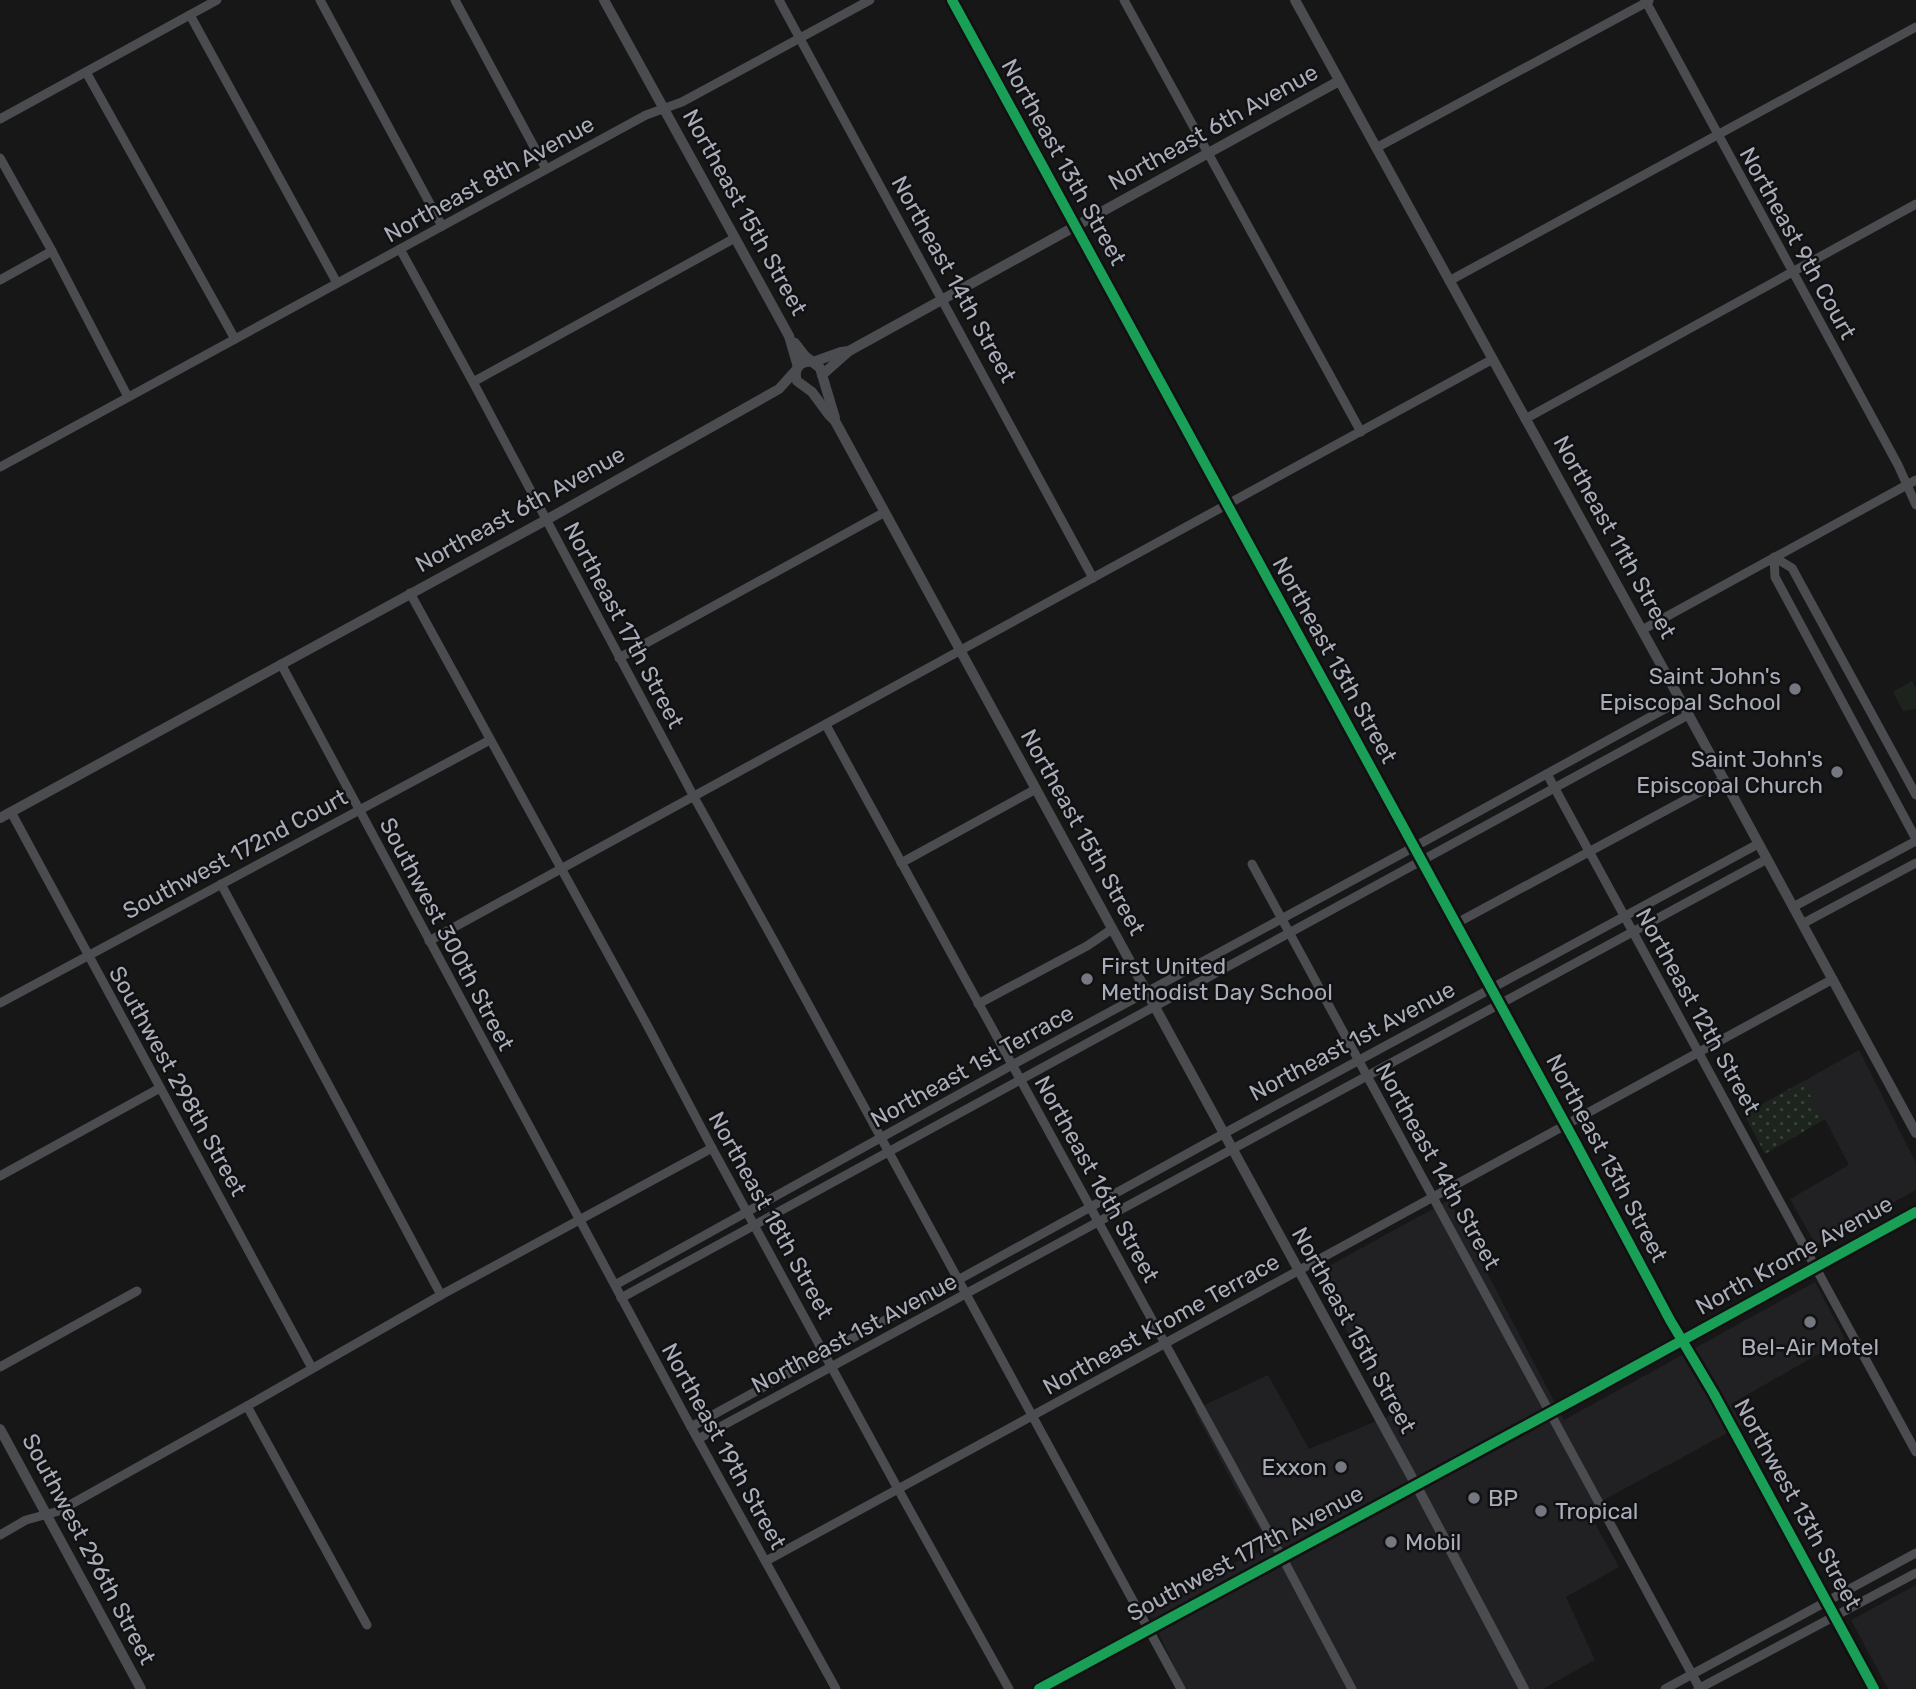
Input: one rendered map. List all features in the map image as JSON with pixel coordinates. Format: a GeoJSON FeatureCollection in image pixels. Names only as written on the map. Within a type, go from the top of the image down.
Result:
{"type":"FeatureCollection","features":[{"type":"Feature","properties":{"kind":"highway","name":"North Krome Avenue"},"geometry":{"type":"LineString","coordinates":[[1472,1455],[1916,1212]]}},
{"type":"Feature","properties":{"kind":"highway","name":"Southwest 177th Avenue"},"geometry":{"type":"LineString","coordinates":[[1039,1689],[1472,1455]]}},
{"type":"Feature","properties":{"kind":"street"},"geometry":{"type":"LineString","coordinates":[[0,119],[217,0]]}},
{"type":"Feature","properties":{"kind":"street"},"geometry":{"type":"LineString","coordinates":[[320,0],[442,226]]}},
{"type":"Feature","properties":{"kind":"street"},"geometry":{"type":"LineString","coordinates":[[455,0],[547,170]]}},
{"type":"Feature","properties":{"kind":"street","name":"Northeast 15th Street"},"geometry":{"type":"LineString","coordinates":[[604,0],[789,337],[797,368]]}},
{"type":"Feature","properties":{"kind":"street","name":"Northeast 14th Street"},"geometry":{"type":"LineString","coordinates":[[779,0],[1093,578]]}},
{"type":"Feature","properties":{"kind":"street","name":"Northeast 8th Avenue"},"geometry":{"type":"LineString","coordinates":[[0,467],[646,115],[681,102],[870,0]]}},
{"type":"Feature","properties":{"kind":"street","name":"Northeast 13th Street"},"geometry":{"type":"LineString","coordinates":[[952,0],[1670,1321],[1683,1340]]}},
{"type":"Feature","properties":{"kind":"street"},"geometry":{"type":"LineString","coordinates":[[1124,0],[1361,432]]}},
{"type":"Feature","properties":{"kind":"street","name":"Northeast 11th Street"},"geometry":{"type":"LineString","coordinates":[[1295,0],[1916,1133]]}},
{"type":"Feature","properties":{"kind":"street"},"geometry":{"type":"LineString","coordinates":[[1376,148],[1647,1]]}},
{"type":"Feature","properties":{"kind":"street","name":"Northeast 9th Court"},"geometry":{"type":"LineString","coordinates":[[1647,1],[1717,135],[1912,482],[1916,505]]}},
{"type":"Feature","properties":{"kind":"street"},"geometry":{"type":"LineString","coordinates":[[190,15],[337,283]]}},
{"type":"Feature","properties":{"kind":"street"},"geometry":{"type":"LineString","coordinates":[[1449,281],[1916,27]]}},
{"type":"Feature","properties":{"kind":"street"},"geometry":{"type":"LineString","coordinates":[[86,72],[235,339]]}},
{"type":"Feature","properties":{"kind":"street","name":"Northeast 6th Avenue"},"geometry":{"type":"LineString","coordinates":[[822,375],[849,351],[1339,81]]}},
{"type":"Feature","properties":{"kind":"street"},"geometry":{"type":"LineString","coordinates":[[0,158],[128,397]]}},
{"type":"Feature","properties":{"kind":"street"},"geometry":{"type":"LineString","coordinates":[[1525,419],[1916,204]]}},
{"type":"Feature","properties":{"kind":"street"},"geometry":{"type":"LineString","coordinates":[[473,382],[735,238]]}},
{"type":"Feature","properties":{"kind":"street","name":"Northeast 17th Street"},"geometry":{"type":"LineString","coordinates":[[400,249],[694,797],[881,1138]]}},
{"type":"Feature","properties":{"kind":"street"},"geometry":{"type":"LineString","coordinates":[[0,280],[52,251]]}},
{"type":"Feature","properties":{"kind":"street","name":"Northeast 15th Street"},"geometry":{"type":"LineString","coordinates":[[789,337],[813,362]]}},
{"type":"Feature","properties":{"kind":"street","name":"Northeast 6th Avenue"},"geometry":{"type":"LineString","coordinates":[[813,362],[849,351]]}},
{"type":"Feature","properties":{"kind":"street"},"geometry":{"type":"LineString","coordinates":[[429,941],[1493,359]]}},
{"type":"Feature","properties":{"kind":"street"},"geometry":{"type":"LineString","coordinates":[[803,362],[813,362],[820,368],[822,375],[816,385],[805,386],[797,381],[797,368],[803,362]]}},
{"type":"Feature","properties":{"kind":"street","name":"Northeast 6th Avenue"},"geometry":{"type":"LineString","coordinates":[[0,818],[547,520],[779,389],[797,368]]}},
{"type":"Feature","properties":{"kind":"street","name":"Northeast 15th Street"},"geometry":{"type":"LineString","coordinates":[[822,375],[835,421]]}},
{"type":"Feature","properties":{"kind":"street","name":"Northeast 15th Street"},"geometry":{"type":"LineString","coordinates":[[805,386],[835,421],[1416,1485],[1524,1689]]}},
{"type":"Feature","properties":{"kind":"street","name":"Northeast 6th Avenue"},"geometry":{"type":"LineString","coordinates":[[779,389],[805,386]]}},
{"type":"Feature","properties":{"kind":"street"},"geometry":{"type":"LineString","coordinates":[[1642,629],[1912,482]]}},
{"type":"Feature","properties":{"kind":"street"},"geometry":{"type":"LineString","coordinates":[[620,658],[885,512]]}},
{"type":"Feature","properties":{"kind":"street"},"geometry":{"type":"LineString","coordinates":[[1774,557],[1792,568],[1916,795]]}},
{"type":"Feature","properties":{"kind":"street"},"geometry":{"type":"LineString","coordinates":[[1774,557],[1775,577],[1916,840],[1793,907]]}},
{"type":"Feature","properties":{"kind":"street","name":"Northeast 18th Street"},"geometry":{"type":"LineString","coordinates":[[410,593],[1009,1689]]}},
{"type":"Feature","properties":{"kind":"street","name":"Southwest 300th Street"},"geometry":{"type":"LineString","coordinates":[[281,664],[580,1221]]}},
{"type":"Feature","properties":{"kind":"street","name":"Northeast 1st Terrace"},"geometry":{"type":"LineString","coordinates":[[615,1285],[1681,700]]}},
{"type":"Feature","properties":{"kind":"street"},"geometry":{"type":"LineString","coordinates":[[1851,718],[1868,708]]}},
{"type":"Feature","properties":{"kind":"street","name":"Northeast 1st Terrace"},"geometry":{"type":"LineString","coordinates":[[621,1298],[1688,715]]}},
{"type":"Feature","properties":{"kind":"street","name":"Northeast 16th Street"},"geometry":{"type":"LineString","coordinates":[[826,725],[1352,1689]]}},
{"type":"Feature","properties":{"kind":"street","name":"Southwest 172nd Court"},"geometry":{"type":"LineString","coordinates":[[0,1003],[490,740]]}},
{"type":"Feature","properties":{"kind":"street","name":"Northeast 12th Street"},"geometry":{"type":"LineString","coordinates":[[1547,774],[1916,1452]]}},
{"type":"Feature","properties":{"kind":"street"},"geometry":{"type":"LineString","coordinates":[[1455,924],[1724,779]]}},
{"type":"Feature","properties":{"kind":"street"},"geometry":{"type":"LineString","coordinates":[[901,863],[1036,789]]}},
{"type":"Feature","properties":{"kind":"street","name":"Southwest 298th Street"},"geometry":{"type":"LineString","coordinates":[[11,812],[312,1368]]}},
{"type":"Feature","properties":{"kind":"street","name":"Northeast 1st Avenue"},"geometry":{"type":"LineString","coordinates":[[691,1427],[1758,844]]}},
{"type":"Feature","properties":{"kind":"street","name":"Northeast 1st Avenue"},"geometry":{"type":"LineString","coordinates":[[698,1439],[1767,859]]}},
{"type":"Feature","properties":{"kind":"street"},"geometry":{"type":"LineString","coordinates":[[1802,924],[1916,863]]}},
{"type":"Feature","properties":{"kind":"street","name":"Northeast 14th Street"},"geometry":{"type":"LineString","coordinates":[[1252,864],[1699,1689]]}},
{"type":"Feature","properties":{"kind":"street"},"geometry":{"type":"LineString","coordinates":[[221,884],[441,1295]]}},
{"type":"Feature","properties":{"kind":"street"},"geometry":{"type":"LineString","coordinates":[[978,1004],[1087,946],[1112,929]]}},
{"type":"Feature","properties":{"kind":"street","name":"Northeast Krome Terrace"},"geometry":{"type":"LineString","coordinates":[[766,1562],[1833,979]]}},
{"type":"Feature","properties":{"kind":"street"},"geometry":{"type":"LineString","coordinates":[[0,1176],[160,1088]]}},
{"type":"Feature","properties":{"kind":"street"},"geometry":{"type":"LineString","coordinates":[[881,1138],[1181,1689]]}},
{"type":"Feature","properties":{"kind":"street"},"geometry":{"type":"LineString","coordinates":[[0,1535],[26,1520],[59,1511],[441,1295],[712,1148]]}},
{"type":"Feature","properties":{"kind":"street","name":"Northeast 19th Street"},"geometry":{"type":"LineString","coordinates":[[580,1221],[836,1689]]}},
{"type":"Feature","properties":{"kind":"street"},"geometry":{"type":"LineString","coordinates":[[0,1367],[137,1291]]}},
{"type":"Feature","properties":{"kind":"street","name":"Northwest 13th Street"},"geometry":{"type":"LineString","coordinates":[[1683,1340],[1874,1689]]}},
{"type":"Feature","properties":{"kind":"street"},"geometry":{"type":"LineString","coordinates":[[247,1406],[366,1625]]}},
{"type":"Feature","properties":{"kind":"street","name":"Southwest 296th Street"},"geometry":{"type":"LineString","coordinates":[[0,1429],[141,1689]]}},
{"type":"Feature","properties":{"kind":"street"},"geometry":{"type":"LineString","coordinates":[[1665,1689],[1916,1553]]}},
{"type":"Feature","properties":{"kind":"street"},"geometry":{"type":"LineString","coordinates":[[1699,1689],[1916,1573]]}},
{"type":"Feature","properties":{"kind":"shaded area"},"geometry":{"type":"Polygon","coordinates":[[[1912,681],[1916,688],[1916,709],[1903,711],[1893,692],[1912,681]]]}},
{"type":"Feature","properties":{"kind":"shaded area"},"geometry":{"type":"Polygon","coordinates":[[[1859,1050],[1916,1163],[1916,1190],[1816,1245],[1790,1199],[1849,1165],[1802,1082],[1859,1050]]]}},
{"type":"Feature","properties":{"kind":"shaded area"},"geometry":{"type":"Polygon","coordinates":[[[1802,1082],[1825,1119],[1765,1154],[1744,1114],[1802,1082]]]}},
{"type":"Feature","properties":{"kind":"shaded area"},"geometry":{"type":"Polygon","coordinates":[[[1449,1200],[1564,1420],[1815,1282],[1845,1339],[1731,1404],[1742,1425],[1587,1509],[1619,1567],[1566,1597],[1595,1660],[1543,1689],[1185,1689],[1144,1603],[1270,1547],[1194,1410],[1268,1375],[1309,1449],[1391,1415],[1316,1273],[1449,1200]]]}},
{"type":"Feature","properties":{"kind":"shaded area"},"geometry":{"type":"Polygon","coordinates":[[[1916,1585],[1916,1689],[1888,1689],[1851,1620],[1916,1585]]]}},
{"type":"Feature","properties":{"kind":"cycle path"},"geometry":{"type":"LineString","coordinates":[[952,0],[1670,1320],[1714,1394],[1874,1689]]}},
{"type":"Feature","properties":{"kind":"cycle path"},"geometry":{"type":"LineString","coordinates":[[1039,1689],[1916,1212]]}},
{"type":"Feature","properties":{"kind":"place","name":"Saint John's Episcopal School"},"geometry":{"type":"Point","coordinates":[1795,689]}},
{"type":"Feature","properties":{"kind":"place","name":"Saint John's Episcopal Church"},"geometry":{"type":"Point","coordinates":[1837,772]}},
{"type":"Feature","properties":{"kind":"place","name":"First United Methodist Day School"},"geometry":{"type":"Point","coordinates":[1087,979]}},
{"type":"Feature","properties":{"kind":"place","name":"Bel-Air Motel"},"geometry":{"type":"Point","coordinates":[1810,1322]}},
{"type":"Feature","properties":{"kind":"place","name":"Exxon"},"geometry":{"type":"Point","coordinates":[1341,1467]}},
{"type":"Feature","properties":{"kind":"place","name":"BP"},"geometry":{"type":"Point","coordinates":[1474,1498]}},
{"type":"Feature","properties":{"kind":"place","name":"Tropical"},"geometry":{"type":"Point","coordinates":[1541,1511]}},
{"type":"Feature","properties":{"kind":"place","name":"Mobil"},"geometry":{"type":"Point","coordinates":[1391,1542]}}]}
